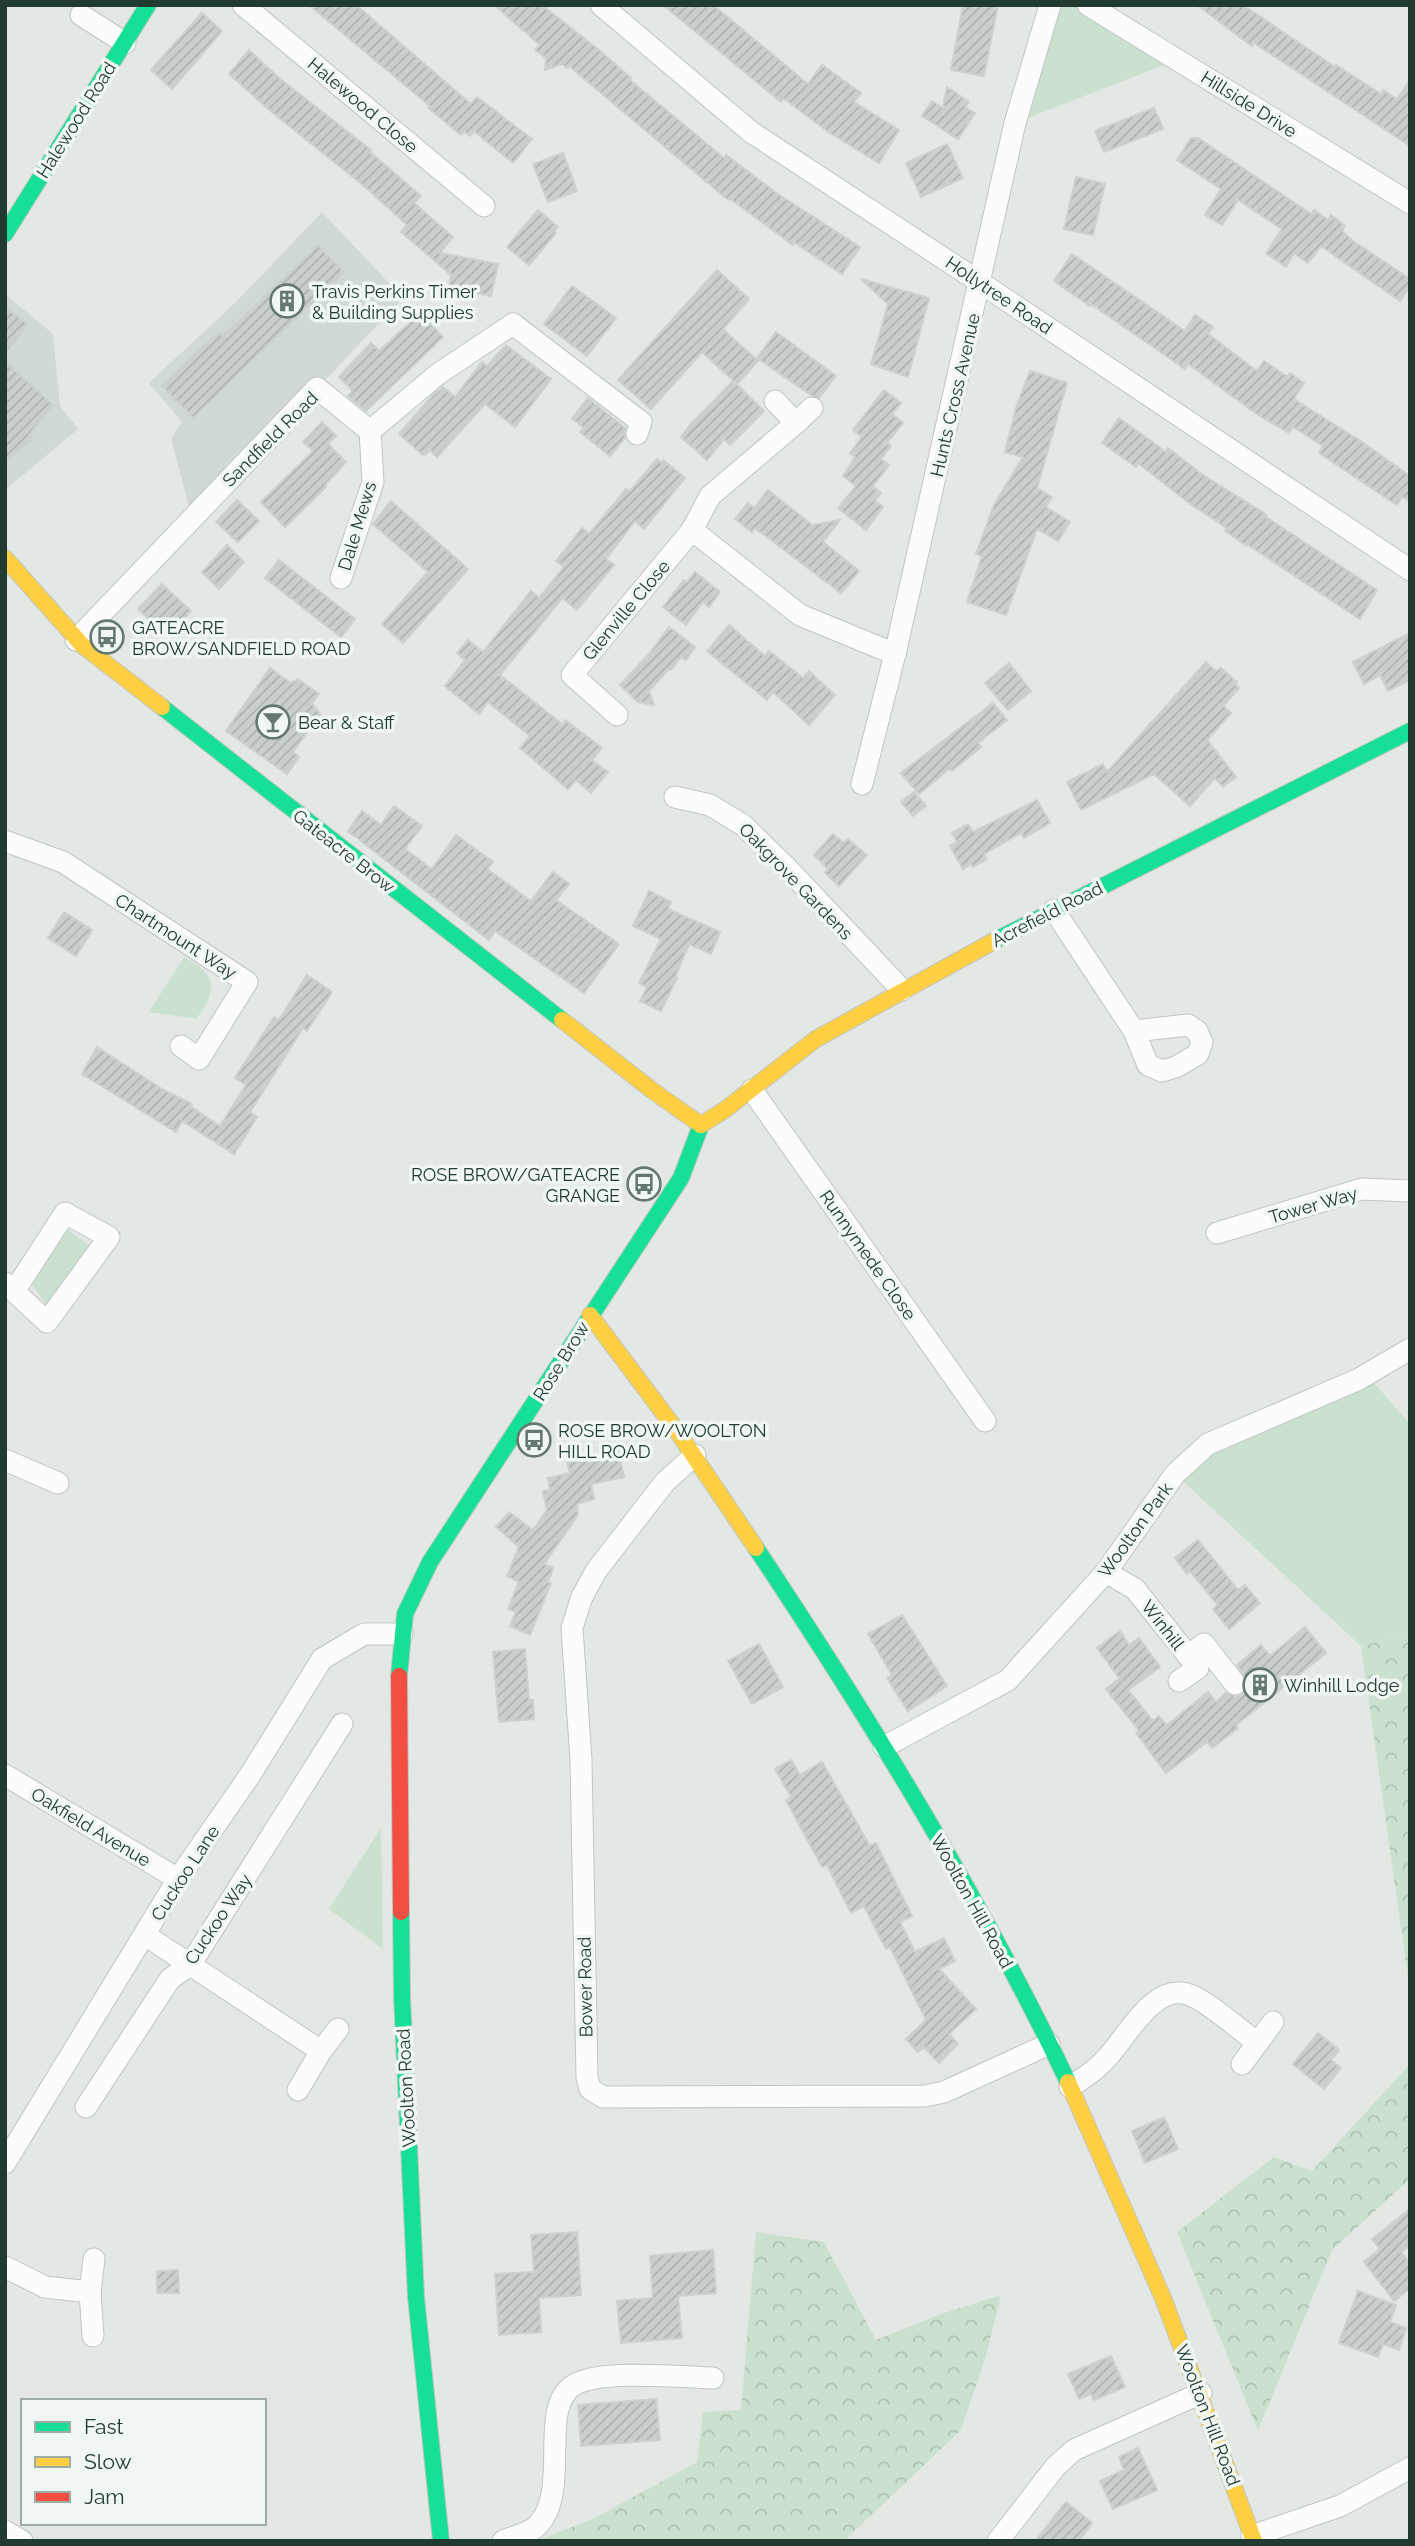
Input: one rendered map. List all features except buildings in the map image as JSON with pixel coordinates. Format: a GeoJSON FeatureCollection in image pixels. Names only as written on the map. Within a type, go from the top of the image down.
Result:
{"type":"FeatureCollection","features":[{"type":"Feature","properties":{"kind":"street","name":"Halewood Road"},"geometry":{"type":"LineString","coordinates":[[5,234],[148,5]]}},
{"type":"Feature","properties":{"kind":"street","name":"Halewood Close"},"geometry":{"type":"LineString","coordinates":[[243,5],[484,206]]}},
{"type":"Feature","properties":{"kind":"street","name":"Hollytree Road"},"geometry":{"type":"LineString","coordinates":[[601,5],[751,132],[981,282],[1410,570]]}},
{"type":"Feature","properties":{"kind":"street","name":"Hunts Cross Avenue"},"geometry":{"type":"LineString","coordinates":[[862,784],[895,654],[1016,124],[1050,5]]}},
{"type":"Feature","properties":{"kind":"street","name":"Hillside Drive"},"geometry":{"type":"LineString","coordinates":[[1088,5],[1410,203]]}},
{"type":"Feature","properties":{"kind":"street"},"geometry":{"type":"LineString","coordinates":[[81,15],[125,43]]}},
{"type":"Feature","properties":{"kind":"street"},"geometry":{"type":"LineString","coordinates":[[370,431],[438,374],[513,324],[641,422],[637,434]]}},
{"type":"Feature","properties":{"kind":"street","name":"Sandfield Road"},"geometry":{"type":"LineString","coordinates":[[76,639],[317,387],[370,431]]}},
{"type":"Feature","properties":{"kind":"street"},"geometry":{"type":"LineString","coordinates":[[775,401],[796,423]]}},
{"type":"Feature","properties":{"kind":"street","name":"Glenville Close"},"geometry":{"type":"LineString","coordinates":[[617,715],[572,675],[692,530],[710,496],[812,408]]}},
{"type":"Feature","properties":{"kind":"street","name":"Dale Mews"},"geometry":{"type":"LineString","coordinates":[[341,578],[373,482],[370,431]]}},
{"type":"Feature","properties":{"kind":"street"},"geometry":{"type":"LineString","coordinates":[[692,530],[800,615],[895,654]]}},
{"type":"Feature","properties":{"kind":"street","name":"Gateacre Brow"},"geometry":{"type":"LineString","coordinates":[[5,558],[76,639],[193,735],[598,1049],[701,1125]]}},
{"type":"Feature","properties":{"kind":"street","name":"Acrefield Road"},"geometry":{"type":"LineString","coordinates":[[701,1125],[752,1090],[816,1039],[902,990],[1054,910],[1410,731]]}},
{"type":"Feature","properties":{"kind":"street","name":"Oakgrove Gardens"},"geometry":{"type":"LineString","coordinates":[[675,797],[710,805],[743,825],[902,990]]}},
{"type":"Feature","properties":{"kind":"street","name":"Chartmount Way"},"geometry":{"type":"LineString","coordinates":[[5,841],[63,862],[247,982],[199,1059],[181,1046]]}},
{"type":"Feature","properties":{"kind":"street"},"geometry":{"type":"LineString","coordinates":[[1054,910],[1134,1031]]}},
{"type":"Feature","properties":{"kind":"street","name":"Runnymede Close"},"geometry":{"type":"LineString","coordinates":[[752,1090],[985,1421]]}},
{"type":"Feature","properties":{"kind":"street","name":"Rose Brow"},"geometry":{"type":"LineString","coordinates":[[402,1634],[405,1614],[430,1562],[681,1178],[701,1125]]}},
{"type":"Feature","properties":{"kind":"street","name":"Tower Way"},"geometry":{"type":"LineString","coordinates":[[1217,1233],[1362,1189],[1410,1191]]}},
{"type":"Feature","properties":{"kind":"street"},"geometry":{"type":"LineString","coordinates":[[65,1213],[108,1237],[47,1322],[10,1286],[65,1213]]}},
{"type":"Feature","properties":{"kind":"street","name":"Woolton Hill Road"},"geometry":{"type":"LineString","coordinates":[[590,1315],[695,1455],[884,1747],[978,1908],[1049,2044],[1113,2179],[1200,2393],[1253,2539]]}},
{"type":"Feature","properties":{"kind":"street","name":"Woolton Park"},"geometry":{"type":"LineString","coordinates":[[884,1747],[1008,1680],[1106,1573],[1175,1474],[1208,1444],[1359,1379],[1410,1349]]}},
{"type":"Feature","properties":{"kind":"street","name":"Bower Road"},"geometry":{"type":"LineString","coordinates":[[695,1455],[670,1475],[596,1571],[581,1600],[572,1628],[581,1760],[587,2077],[590,2089],[603,2097],[925,2096],[944,2092],[1049,2044]]}},
{"type":"Feature","properties":{"kind":"street"},"geometry":{"type":"LineString","coordinates":[[5,1460],[58,1483]]}},
{"type":"Feature","properties":{"kind":"street","name":"Winhill"},"geometry":{"type":"LineString","coordinates":[[1106,1573],[1135,1589],[1198,1668],[1179,1681]]}},
{"type":"Feature","properties":{"kind":"street","name":"Cuckoo Lane"},"geometry":{"type":"LineString","coordinates":[[5,2163],[178,1880],[250,1775],[322,1659],[364,1634],[402,1634]]}},
{"type":"Feature","properties":{"kind":"street","name":"Woolton Road"},"geometry":{"type":"LineString","coordinates":[[402,1634],[398,1688],[402,1997],[416,2297],[441,2541]]}},
{"type":"Feature","properties":{"kind":"street"},"geometry":{"type":"LineString","coordinates":[[1188,1656],[1204,1644],[1235,1684]]}},
{"type":"Feature","properties":{"kind":"street","name":"Cuckoo Way"},"geometry":{"type":"LineString","coordinates":[[86,2107],[170,1979],[190,1965],[342,1724]]}},
{"type":"Feature","properties":{"kind":"street","name":"Oakfield Avenue"},"geometry":{"type":"LineString","coordinates":[[5,1775],[178,1880]]}},
{"type":"Feature","properties":{"kind":"street"},"geometry":{"type":"LineString","coordinates":[[145,1935],[321,2051]]}},
{"type":"Feature","properties":{"kind":"street"},"geometry":{"type":"LineString","coordinates":[[1070,2087],[1091,2074],[1154,2001],[1168,1994],[1178,1993],[1197,1998],[1258,2043]]}},
{"type":"Feature","properties":{"kind":"street"},"geometry":{"type":"LineString","coordinates":[[1242,2064],[1273,2021]]}},
{"type":"Feature","properties":{"kind":"street"},"geometry":{"type":"LineString","coordinates":[[298,2090],[321,2051],[338,2029]]}},
{"type":"Feature","properties":{"kind":"street"},"geometry":{"type":"LineString","coordinates":[[93,2336],[90,2292],[94,2259]]}},
{"type":"Feature","properties":{"kind":"street"},"geometry":{"type":"LineString","coordinates":[[5,2267],[44,2287],[90,2292]]}},
{"type":"Feature","properties":{"kind":"street"},"geometry":{"type":"LineString","coordinates":[[503,2541],[537,2526],[554,2497],[557,2407],[572,2385],[593,2378],[613,2376],[713,2378]]}},
{"type":"Feature","properties":{"kind":"street"},"geometry":{"type":"LineString","coordinates":[[998,2541],[1056,2466],[1074,2450],[1200,2393]]}},
{"type":"Feature","properties":{"kind":"street"},"geometry":{"type":"LineString","coordinates":[[1253,2539],[1340,2506],[1404,2471],[1410,2450]]}},
{"type":"Feature","properties":{"kind":"street"},"geometry":{"type":"LineString","coordinates":[[5,2531],[22,2541]]}},
{"type":"Feature","properties":{"kind":"shaded area"},"geometry":{"type":"Polygon","coordinates":[[[322,212],[403,298],[332,373],[189,506],[171,439],[182,422],[149,383],[237,301],[322,212]]]}},
{"type":"Feature","properties":{"kind":"shaded area"},"geometry":{"type":"Polygon","coordinates":[[[5,294],[53,334],[60,406],[78,429],[5,490],[5,294]]]}},
{"type":"Feature","properties":{"kind":"green space"},"geometry":{"type":"Polygon","coordinates":[[[1050,5],[1088,5],[1177,60],[1015,123],[1050,5]]]}},
{"type":"Feature","properties":{"kind":"green space"},"geometry":{"type":"Polygon","coordinates":[[[184,957],[203,970],[211,984],[208,999],[196,1019],[149,1012],[184,957]]]}},
{"type":"Feature","properties":{"kind":"green space"},"geometry":{"type":"Polygon","coordinates":[[[67,1229],[90,1246],[47,1307],[31,1282],[67,1229]]]}},
{"type":"Feature","properties":{"kind":"green space"},"geometry":{"type":"Polygon","coordinates":[[[1367,1375],[1410,1424],[1410,1633],[1361,1646],[1175,1474],[1239,1431],[1367,1375]]]}},
{"type":"Feature","properties":{"kind":"green space"},"geometry":{"type":"Polygon","coordinates":[[[1410,1633],[1410,1992],[1361,1646],[1410,1633]]]}},
{"type":"Feature","properties":{"kind":"green space"},"geometry":{"type":"Polygon","coordinates":[[[381,1828],[383,1949],[329,1909],[381,1828]]]}},
{"type":"Feature","properties":{"kind":"green space"},"geometry":{"type":"Polygon","coordinates":[[[1410,2064],[1410,2179],[1332,2250],[1258,2431],[1177,2232],[1274,2157],[1312,2171],[1410,2064]]]}},
{"type":"Feature","properties":{"kind":"green space"},"geometry":{"type":"Polygon","coordinates":[[[756,2232],[824,2242],[876,2340],[941,2314],[1001,2295],[986,2356],[961,2430],[844,2541],[536,2541],[595,2518],[697,2462],[703,2412],[741,2410],[756,2232]]]}},
{"type":"Feature","properties":{"kind":"traffic: fast"},"geometry":{"type":"LineString","coordinates":[[5,234],[148,5]]}},
{"type":"Feature","properties":{"kind":"traffic: fast"},"geometry":{"type":"LineString","coordinates":[[162,707],[562,1020]]}},
{"type":"Feature","properties":{"kind":"traffic: fast"},"geometry":{"type":"LineString","coordinates":[[994,941],[1410,731]]}},
{"type":"Feature","properties":{"kind":"traffic: fast"},"geometry":{"type":"LineString","coordinates":[[399,1676],[405,1614],[430,1562],[681,1178],[701,1125]]}},
{"type":"Feature","properties":{"kind":"traffic: fast"},"geometry":{"type":"LineString","coordinates":[[756,1548],[921,1809],[998,1944],[1068,2082]]}},
{"type":"Feature","properties":{"kind":"traffic: fast"},"geometry":{"type":"LineString","coordinates":[[401,1912],[402,1997],[416,2297],[441,2541]]}},
{"type":"Feature","properties":{"kind":"traffic: slow"},"geometry":{"type":"LineString","coordinates":[[5,558],[82,645],[162,707]]}},
{"type":"Feature","properties":{"kind":"traffic: slow"},"geometry":{"type":"LineString","coordinates":[[701,1125],[726,1109],[816,1039],[994,941]]}},
{"type":"Feature","properties":{"kind":"traffic: slow"},"geometry":{"type":"LineString","coordinates":[[562,1020],[701,1125]]}},
{"type":"Feature","properties":{"kind":"traffic: slow"},"geometry":{"type":"LineString","coordinates":[[590,1315],[677,1431],[756,1548]]}},
{"type":"Feature","properties":{"kind":"traffic: slow"},"geometry":{"type":"LineString","coordinates":[[1068,2082],[1163,2298],[1254,2541]]}},
{"type":"Feature","properties":{"kind":"traffic: jam"},"geometry":{"type":"LineString","coordinates":[[399,1676],[401,1912]]}},
{"type":"Feature","properties":{"kind":"place","name":"Travis Perkins Timer & Building Supplies"},"geometry":{"type":"Point","coordinates":[287,301]}},
{"type":"Feature","properties":{"kind":"place","name":"GATEACRE BROW/SANDFIELD ROAD"},"geometry":{"type":"Point","coordinates":[107,637]}},
{"type":"Feature","properties":{"kind":"place","name":"Bear & Staff"},"geometry":{"type":"Point","coordinates":[273,722]}},
{"type":"Feature","properties":{"kind":"place","name":"ROSE BROW/GATEACRE GRANGE"},"geometry":{"type":"Point","coordinates":[644,1184]}},
{"type":"Feature","properties":{"kind":"place","name":"ROSE BROW/WOOLTON HILL ROAD"},"geometry":{"type":"Point","coordinates":[534,1440]}},
{"type":"Feature","properties":{"kind":"place","name":"Winhill Lodge"},"geometry":{"type":"Point","coordinates":[1260,1685]}}]}
